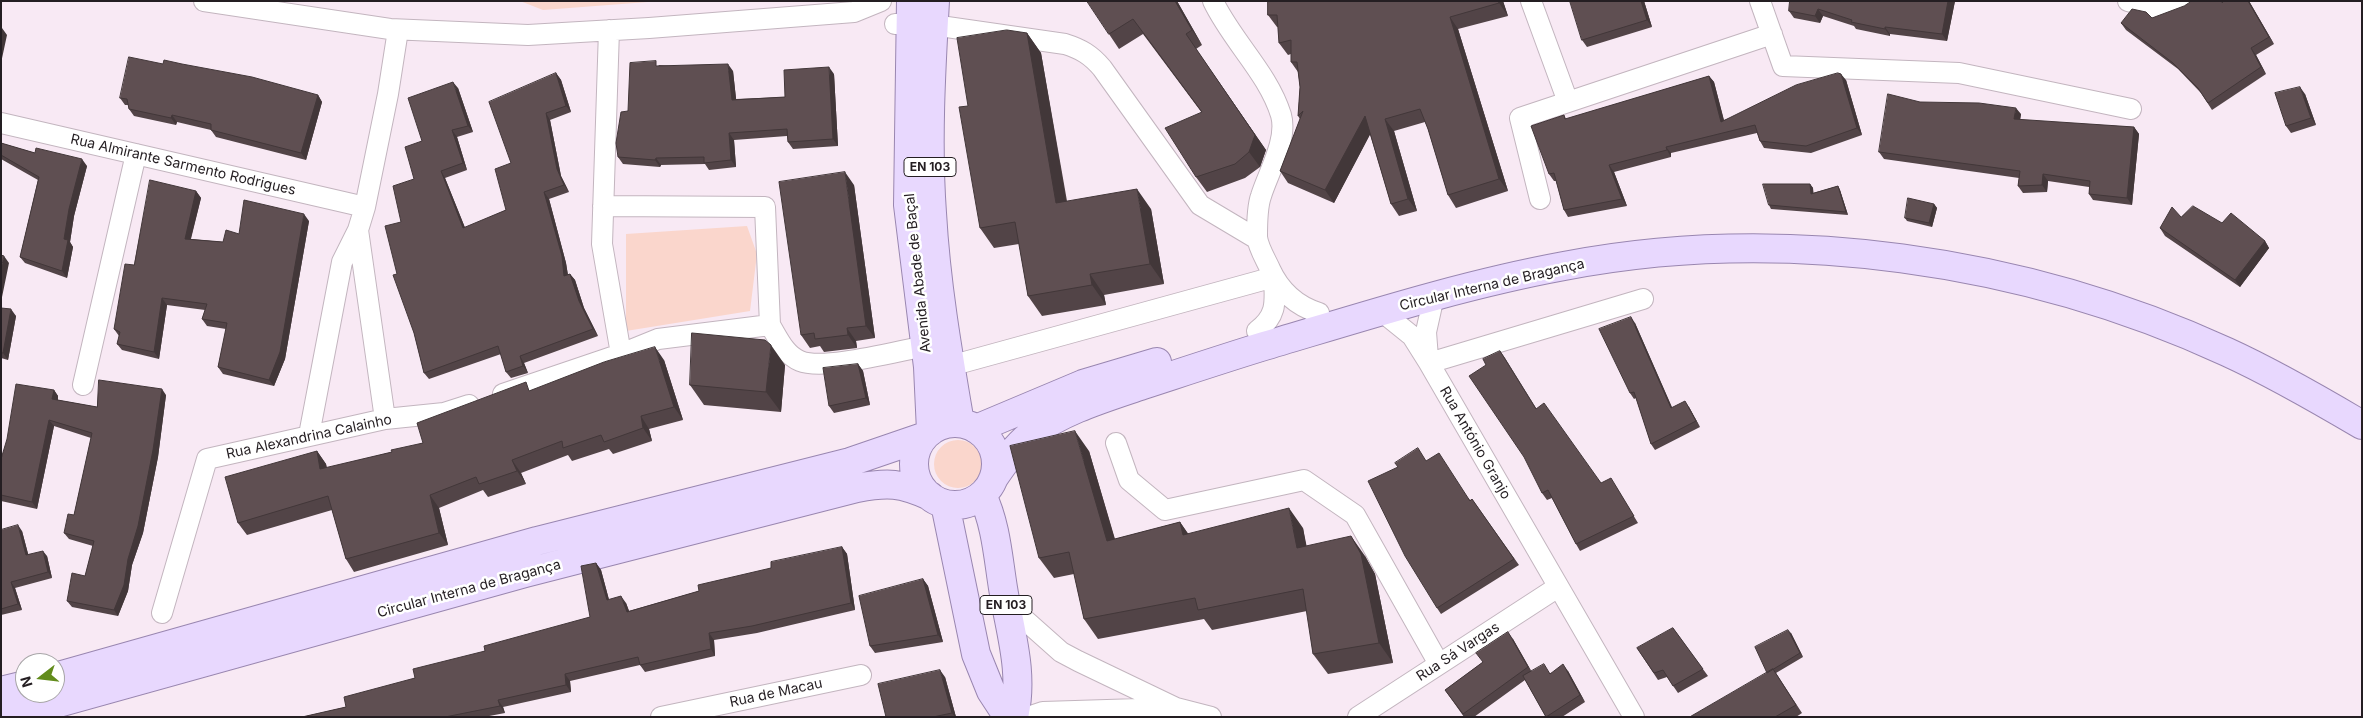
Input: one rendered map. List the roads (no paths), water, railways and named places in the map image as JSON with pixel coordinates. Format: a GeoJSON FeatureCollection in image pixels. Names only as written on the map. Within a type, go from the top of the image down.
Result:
{"type":"FeatureCollection","features":[{"type":"Feature","properties":{"kind":"main road","name":"Avenida Abade de Baçal"},"geometry":{"type":"LineString","coordinates":[[920,12],[910,60],[908,205],[926,346],[927,434],[918,447],[914,468],[922,488],[938,500],[976,654],[991,691],[1008,717]]}},
{"type":"Feature","properties":{"kind":"main road","name":"Avenida Abade de Baçal"},"geometry":{"type":"LineString","coordinates":[[920,12],[938,287],[950,366],[968,426]]}},
{"type":"Feature","properties":{"kind":"main road","name":"Circular Interna de Bragança"},"geometry":{"type":"LineString","coordinates":[[968,426],[1083,384],[1477,266],[1610,244],[1686,236],[1736,234],[1818,236],[1891,242],[1957,252],[2077,280],[2176,313],[2302,373],[2362,408]]}},
{"type":"Feature","properties":{"kind":"main road","name":"Circular Interna de Bragança"},"geometry":{"type":"LineString","coordinates":[[987,487],[1017,447],[1033,433],[1075,409],[1215,361],[1434,296],[1566,265],[1685,251],[1775,250],[1833,252],[1890,257],[2021,280],[2093,301],[2228,352],[2362,425]]}},
{"type":"Feature","properties":{"kind":"main road"},"geometry":{"type":"LineString","coordinates":[[927,434],[950,423],[968,426]]}},
{"type":"Feature","properties":{"kind":"main road","name":"EN 103"},"geometry":{"type":"LineString","coordinates":[[968,426],[984,435],[994,451],[995,470],[987,487],[988,508],[994,532],[1018,672],[1018,696],[1014,717]]}},
{"type":"Feature","properties":{"kind":"main road","name":"Circular Interna de Bragança"},"geometry":{"type":"LineString","coordinates":[[65,674],[537,541],[850,462],[927,434]]}},
{"type":"Feature","properties":{"kind":"main road","name":"Circular Interna de Bragança"},"geometry":{"type":"LineString","coordinates":[[8,717],[525,573],[857,488],[893,483],[907,486],[938,500]]}},
{"type":"Feature","properties":{"kind":"main road"},"geometry":{"type":"LineString","coordinates":[[938,500],[965,504],[987,487]]}},
{"type":"Feature","properties":{"kind":"main road"},"geometry":{"type":"LineString","coordinates":[[1,691],[15,688]]}},
{"type":"Feature","properties":{"kind":"street"},"geometry":{"type":"LineString","coordinates":[[204,1],[398,30],[528,35],[854,12],[920,12],[1065,44],[1080,49],[1091,56],[1102,68],[1200,205],[1257,239]]}},
{"type":"Feature","properties":{"kind":"street"},"geometry":{"type":"LineString","coordinates":[[854,12],[881,1]]}},
{"type":"Feature","properties":{"kind":"street"},"geometry":{"type":"LineString","coordinates":[[1213,1],[1223,22],[1269,88],[1282,117],[1280,146],[1260,198],[1257,239],[1274,277],[1297,304],[1319,314]]}},
{"type":"Feature","properties":{"kind":"street"},"geometry":{"type":"LineString","coordinates":[[1531,1],[1568,102]]}},
{"type":"Feature","properties":{"kind":"street"},"geometry":{"type":"LineString","coordinates":[[1760,1],[1784,66],[1959,73],[2131,109]]}},
{"type":"Feature","properties":{"kind":"street"},"geometry":{"type":"LineString","coordinates":[[2128,1],[2160,9],[2185,1]]}},
{"type":"Feature","properties":{"kind":"street"},"geometry":{"type":"LineString","coordinates":[[309,435],[342,262],[358,230],[365,207],[388,94],[398,30]]}},
{"type":"Feature","properties":{"kind":"street"},"geometry":{"type":"LineString","coordinates":[[609,30],[602,244],[621,354]]}},
{"type":"Feature","properties":{"kind":"street"},"geometry":{"type":"LineString","coordinates":[[1540,199],[1520,118],[1772,34]]}},
{"type":"Feature","properties":{"kind":"street","name":"Rua Almirante Sarmento Rodrigues"},"geometry":{"type":"LineString","coordinates":[[1,123],[365,207]]}},
{"type":"Feature","properties":{"kind":"street"},"geometry":{"type":"LineString","coordinates":[[83,385],[136,154]]}},
{"type":"Feature","properties":{"kind":"street"},"geometry":{"type":"LineString","coordinates":[[603,206],[765,207],[770,326],[784,349],[799,360],[821,364],[926,346]]}},
{"type":"Feature","properties":{"kind":"street"},"geometry":{"type":"LineString","coordinates":[[358,230],[385,418]]}},
{"type":"Feature","properties":{"kind":"street"},"geometry":{"type":"LineString","coordinates":[[950,366],[1274,277]]}},
{"type":"Feature","properties":{"kind":"street"},"geometry":{"type":"LineString","coordinates":[[1257,332],[1268,322],[1272,315],[1275,299],[1274,277]]}},
{"type":"Feature","properties":{"kind":"street"},"geometry":{"type":"LineString","coordinates":[[1434,296],[1426,332],[1429,363],[1643,299]]}},
{"type":"Feature","properties":{"kind":"street","name":"Rua António Granjo"},"geometry":{"type":"LineString","coordinates":[[1381,311],[1412,336],[1429,363],[1634,717]]}},
{"type":"Feature","properties":{"kind":"street","name":"Rua Alexandrina Calainho"},"geometry":{"type":"LineString","coordinates":[[162,613],[207,459],[385,418],[444,413],[621,354],[658,339],[770,326]]}},
{"type":"Feature","properties":{"kind":"street"},"geometry":{"type":"LineString","coordinates":[[1116,443],[1129,480],[1165,510],[1304,480],[1355,515],[1439,664]]}},
{"type":"Feature","properties":{"kind":"street","name":"Rua Sá Vargas"},"geometry":{"type":"LineString","coordinates":[[1358,717],[1558,588]]}},
{"type":"Feature","properties":{"kind":"street"},"geometry":{"type":"LineString","coordinates":[[1003,591],[1016,612],[1062,652],[1176,708],[1211,717]]}},
{"type":"Feature","properties":{"kind":"street","name":"Rua de Macau"},"geometry":{"type":"LineString","coordinates":[[661,717],[861,675]]}},
{"type":"Feature","properties":{"kind":"street"},"geometry":{"type":"LineString","coordinates":[[1028,717],[1044,712],[1176,708]]}}]}
